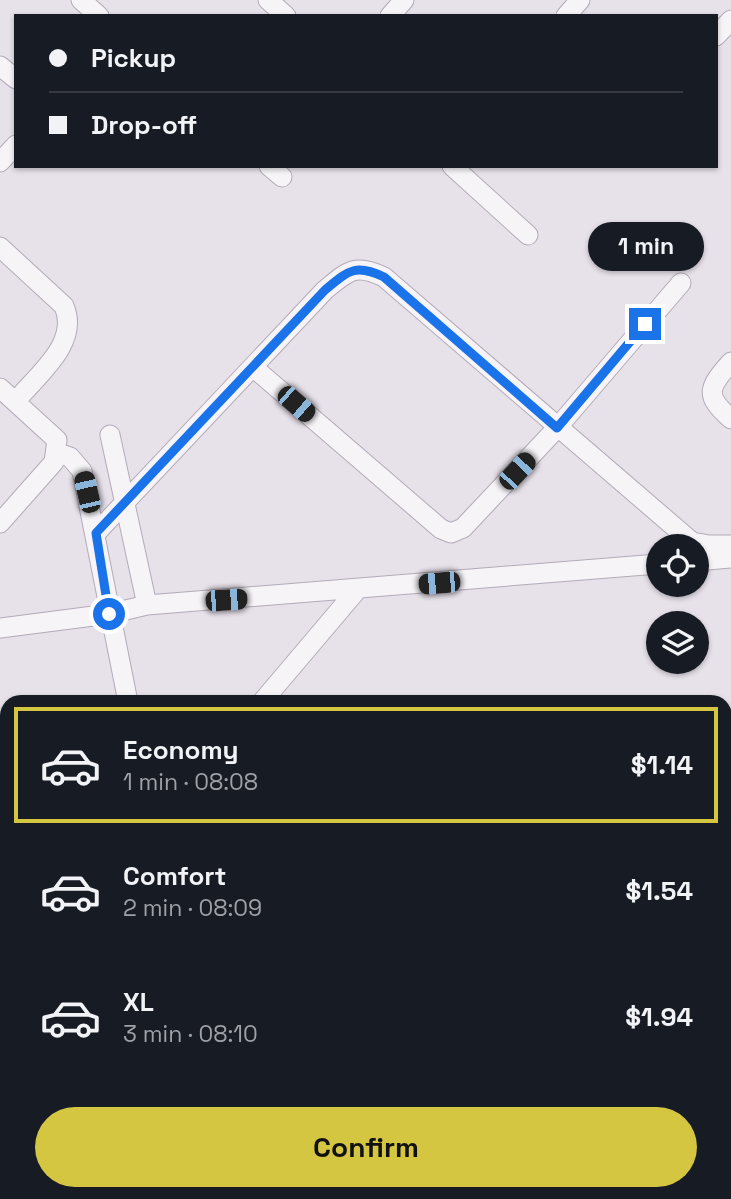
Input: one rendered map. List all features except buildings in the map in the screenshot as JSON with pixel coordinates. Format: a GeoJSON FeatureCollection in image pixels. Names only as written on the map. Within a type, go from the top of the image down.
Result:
{"type":"FeatureCollection","features":[{"type":"Feature","properties":{"kind":"street"},"geometry":{"type":"LineString","coordinates":[[81,0],[97,14]]}},
{"type":"Feature","properties":{"kind":"street"},"geometry":{"type":"LineString","coordinates":[[268,0],[284,14]]}},
{"type":"Feature","properties":{"kind":"street"},"geometry":{"type":"LineString","coordinates":[[392,14],[404,0]]}},
{"type":"Feature","properties":{"kind":"street"},"geometry":{"type":"LineString","coordinates":[[568,14],[580,0]]}},
{"type":"Feature","properties":{"kind":"street"},"geometry":{"type":"LineString","coordinates":[[718,34],[731,20]]}},
{"type":"Feature","properties":{"kind":"street"},"geometry":{"type":"LineString","coordinates":[[0,66],[14,77]]}},
{"type":"Feature","properties":{"kind":"street"},"geometry":{"type":"LineString","coordinates":[[0,162],[14,147]]}},
{"type":"Feature","properties":{"kind":"street"},"geometry":{"type":"LineString","coordinates":[[454,168],[528,235]]}},
{"type":"Feature","properties":{"kind":"street"},"geometry":{"type":"LineString","coordinates":[[0,247],[64,306],[68,316],[69,330],[64,344],[16,401]]}},
{"type":"Feature","properties":{"kind":"street"},"geometry":{"type":"LineString","coordinates":[[96,533],[124,507],[325,290],[348,271],[368,269],[384,277],[692,541],[709,545],[731,545]]}},
{"type":"Feature","properties":{"kind":"street"},"geometry":{"type":"LineString","coordinates":[[254,368],[441,529],[451,533],[463,528],[557,428],[681,283]]}},
{"type":"Feature","properties":{"kind":"street"},"geometry":{"type":"LineString","coordinates":[[731,362],[713,382],[711,395],[715,405],[731,419]]}},
{"type":"Feature","properties":{"kind":"street"},"geometry":{"type":"LineString","coordinates":[[0,388],[57,440],[58,453],[54,462],[0,523]]}},
{"type":"Feature","properties":{"kind":"street"},"geometry":{"type":"LineString","coordinates":[[110,435],[147,605]]}},
{"type":"Feature","properties":{"kind":"street"},"geometry":{"type":"LineString","coordinates":[[58,453],[70,457],[82,471],[126,695]]}},
{"type":"Feature","properties":{"kind":"street"},"geometry":{"type":"LineString","coordinates":[[709,560],[731,558]]}},
{"type":"Feature","properties":{"kind":"street"},"geometry":{"type":"LineString","coordinates":[[0,628],[109,614],[147,605],[356,591],[646,565]]}},
{"type":"Feature","properties":{"kind":"street"},"geometry":{"type":"LineString","coordinates":[[268,695],[356,591]]}},
{"type":"Feature","properties":{"kind":"route"},"geometry":{"type":"LineString","coordinates":[[109,614],[96,533],[124,507],[325,290],[348,271],[368,269],[384,277],[557,428],[645,324]]}}]}
